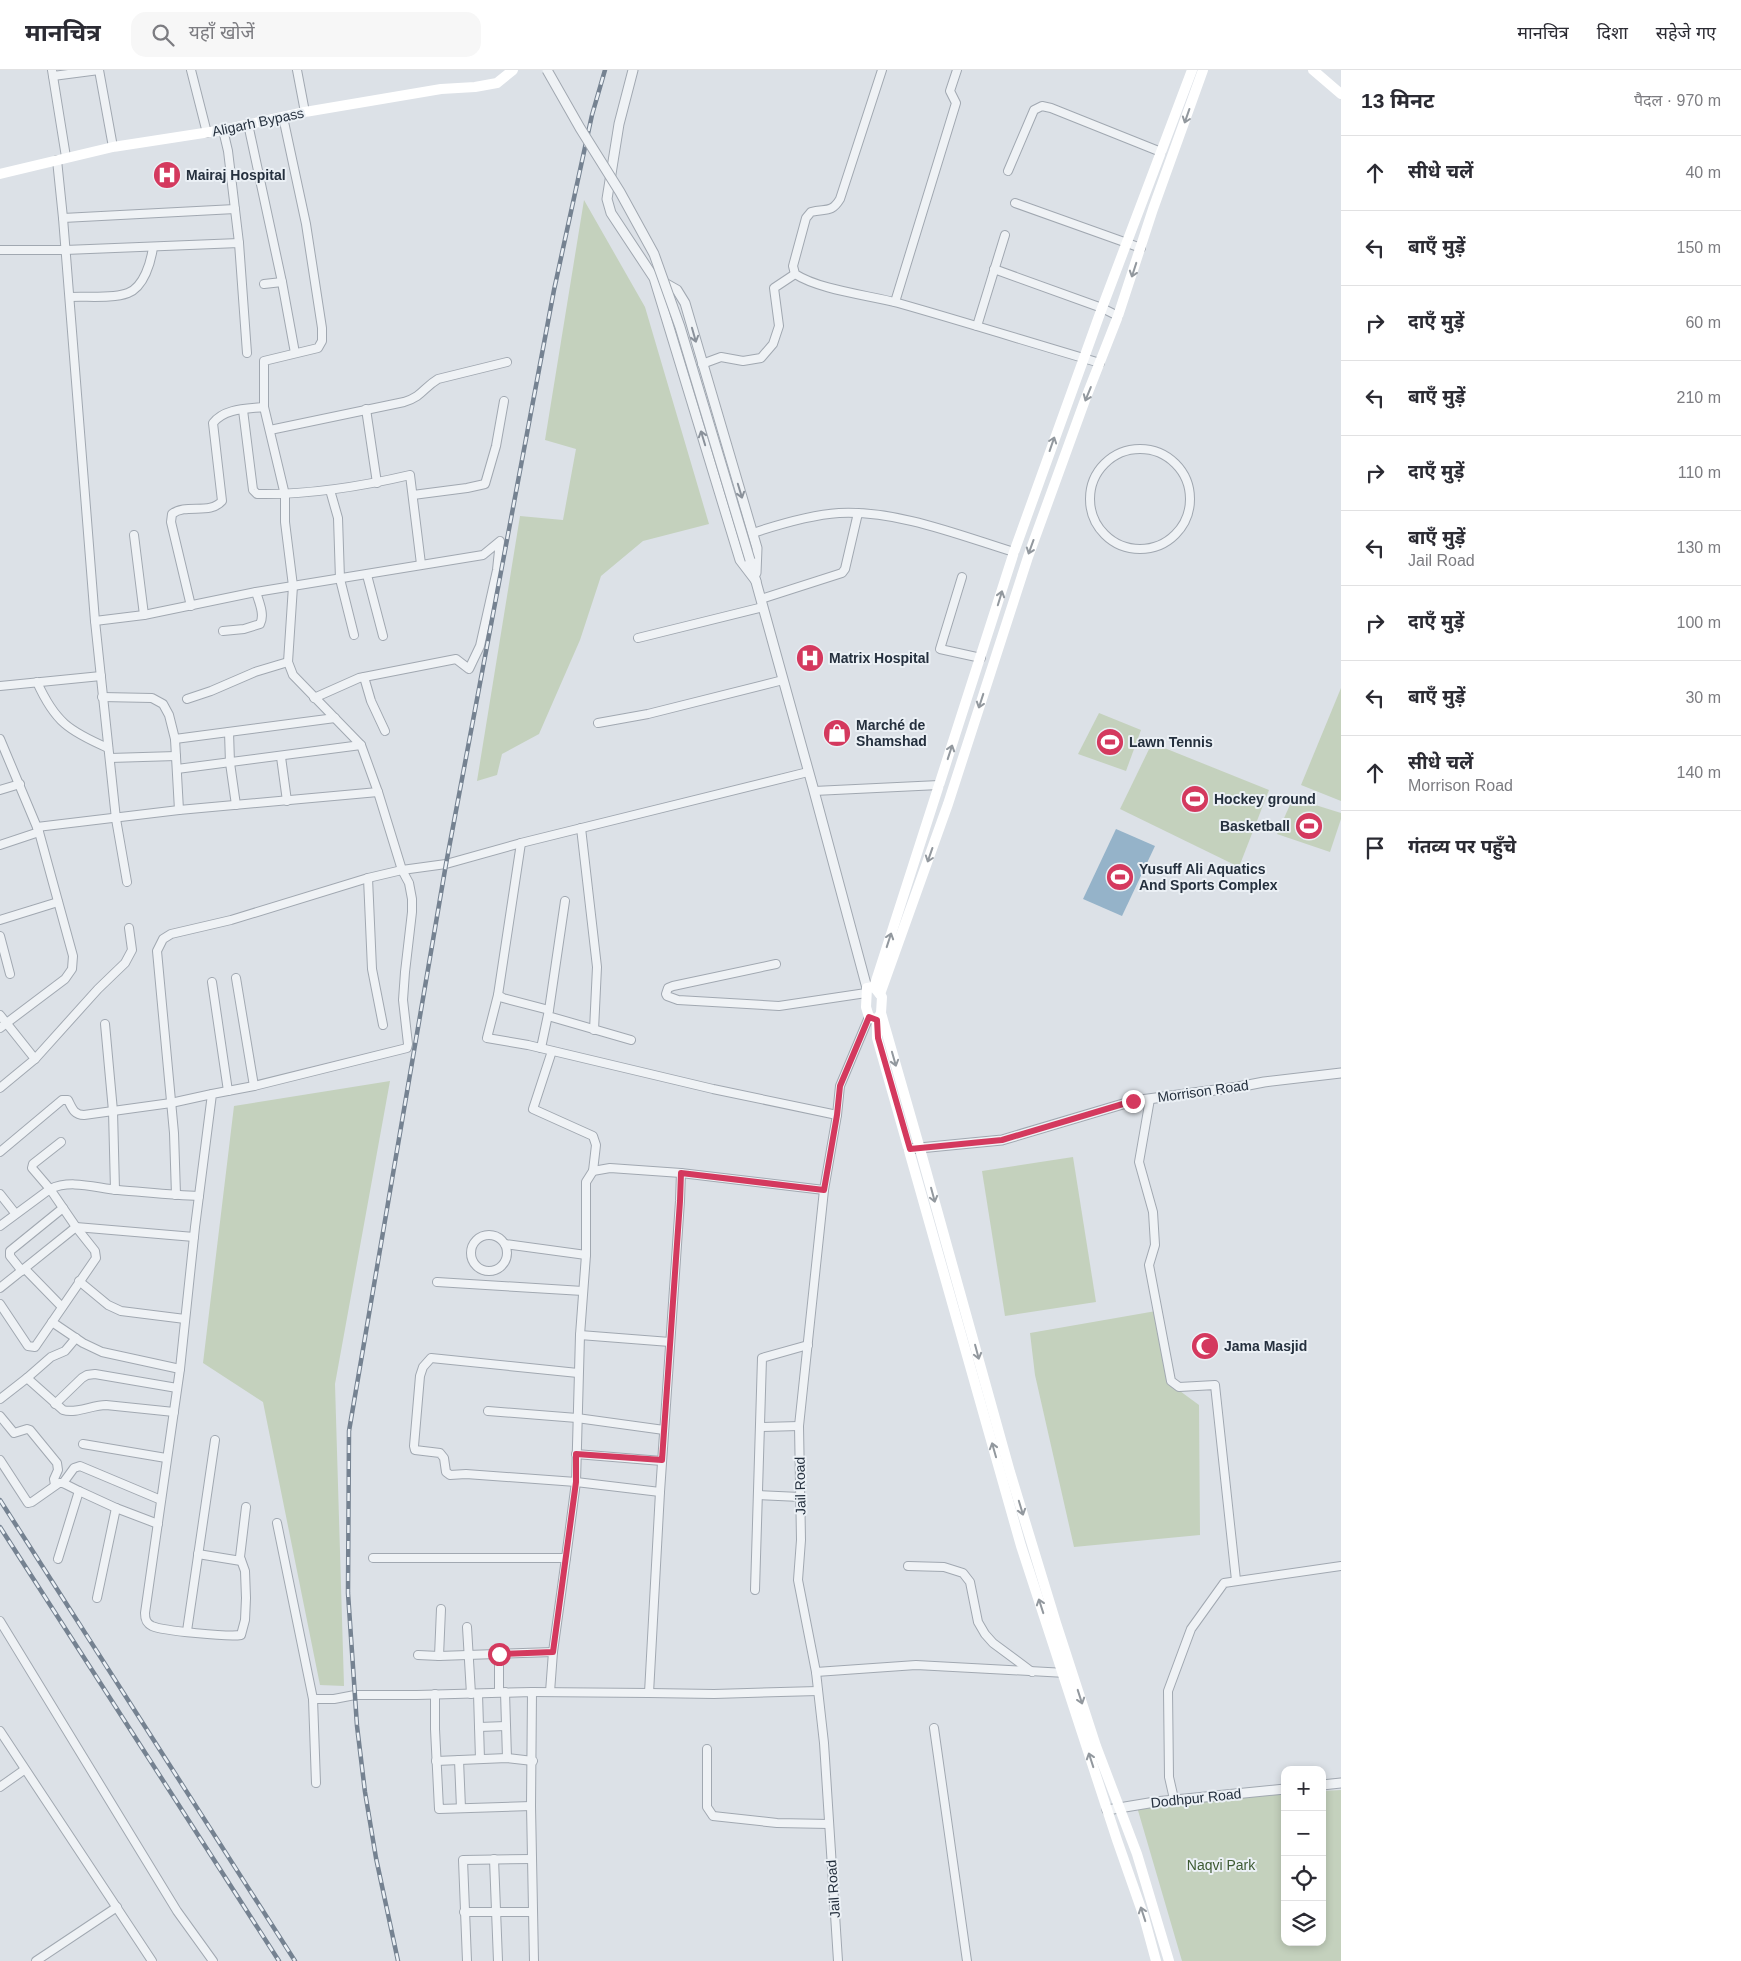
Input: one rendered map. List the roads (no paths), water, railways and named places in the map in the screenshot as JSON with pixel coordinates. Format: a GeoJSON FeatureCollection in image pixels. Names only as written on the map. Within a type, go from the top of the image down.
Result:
{"type":"FeatureCollection","features":[{"type":"Feature","properties":{"kind":"main road","name":"Aligarh Bypass"},"geometry":{"type":"LineString","coordinates":[[0,174],[112,147],[207,133],[305,112],[441,89],[476,87],[498,83],[513,70]]}},
{"type":"Feature","properties":{"kind":"main road"},"geometry":{"type":"LineString","coordinates":[[1156,1961],[1144,1917],[1107,1810],[920,1148],[876,1017],[866,1007],[940,785],[1014,552],[1126,243],[1192,70]]}},
{"type":"Feature","properties":{"kind":"main road"},"geometry":{"type":"LineString","coordinates":[[872,990],[948,804],[1028,557],[1118,316],[1203,70]]}},
{"type":"Feature","properties":{"kind":"main road"},"geometry":{"type":"LineString","coordinates":[[1313,70],[1341,94]]}},
{"type":"Feature","properties":{"kind":"main road"},"geometry":{"type":"LineString","coordinates":[[872,990],[882,997],[876,1017],[878,1038],[1021,1546],[1137,1854],[1169,1961]]}},
{"type":"Feature","properties":{"kind":"street"},"geometry":{"type":"LineString","coordinates":[[112,147],[99,70],[52,73],[61,158],[65,250],[102,697],[116,819],[127,882]]}},
{"type":"Feature","properties":{"kind":"street"},"geometry":{"type":"LineString","coordinates":[[191,70],[207,133]]}},
{"type":"Feature","properties":{"kind":"street"},"geometry":{"type":"LineString","coordinates":[[297,70],[305,112]]}},
{"type":"Feature","properties":{"kind":"street"},"geometry":{"type":"LineString","coordinates":[[547,70],[620,192],[654,254],[680,327],[750,560],[808,772],[872,990],[779,1006],[678,1000],[666,994],[668,988],[673,986],[776,964]]}},
{"type":"Feature","properties":{"kind":"street"},"geometry":{"type":"LineString","coordinates":[[633,70],[619,124],[607,199],[611,213],[654,278],[740,560],[756,581]]}},
{"type":"Feature","properties":{"kind":"street"},"geometry":{"type":"LineString","coordinates":[[795,274],[794,266],[806,218],[810,212],[830,210],[840,199],[882,70]]}},
{"type":"Feature","properties":{"kind":"street"},"geometry":{"type":"LineString","coordinates":[[896,302],[956,103],[950,91],[957,70]]}},
{"type":"Feature","properties":{"kind":"street"},"geometry":{"type":"LineString","coordinates":[[1008,171],[1034,110],[1042,106],[1162,152]]}},
{"type":"Feature","properties":{"kind":"street"},"geometry":{"type":"LineString","coordinates":[[0,1152],[62,1100],[68,1100],[74,1112],[78,1115],[171,1103],[254,1086],[407,1048],[403,1000],[404,972],[412,920],[412,899],[409,884],[402,870],[378,792],[361,745],[293,675],[288,662],[293,586],[285,522],[285,495],[264,407],[264,360],[318,348],[322,341],[322,328],[306,224],[283,117]]}},
{"type":"Feature","properties":{"kind":"street"},"geometry":{"type":"LineString","coordinates":[[248,124],[282,282],[295,353]]}},
{"type":"Feature","properties":{"kind":"street"},"geometry":{"type":"LineString","coordinates":[[223,130],[239,243],[246,353]]}},
{"type":"Feature","properties":{"kind":"street"},"geometry":{"type":"LineString","coordinates":[[1016,203],[1141,248]]}},
{"type":"Feature","properties":{"kind":"street"},"geometry":{"type":"LineString","coordinates":[[63,218],[235,209]]}},
{"type":"Feature","properties":{"kind":"street"},"geometry":{"type":"LineString","coordinates":[[977,326],[1005,234]]}},
{"type":"Feature","properties":{"kind":"street"},"geometry":{"type":"LineString","coordinates":[[0,250],[65,250],[239,243]]}},
{"type":"Feature","properties":{"kind":"street"},"geometry":{"type":"LineString","coordinates":[[70,297],[119,295],[130,292],[147,272],[153,247]]}},
{"type":"Feature","properties":{"kind":"street"},"geometry":{"type":"LineString","coordinates":[[994,269],[1102,308],[1118,316]]}},
{"type":"Feature","properties":{"kind":"street"},"geometry":{"type":"LineString","coordinates":[[702,364],[721,357],[743,361],[761,358],[773,344],[778,326],[774,288],[795,274]]}},
{"type":"Feature","properties":{"kind":"street"},"geometry":{"type":"LineString","coordinates":[[795,274],[824,285],[896,302],[1100,364]]}},
{"type":"Feature","properties":{"kind":"street"},"geometry":{"type":"LineString","coordinates":[[654,278],[677,290],[685,303],[757,548],[756,581]]}},
{"type":"Feature","properties":{"kind":"street"},"geometry":{"type":"LineString","coordinates":[[264,284],[282,282]]}},
{"type":"Feature","properties":{"kind":"street"},"geometry":{"type":"LineString","coordinates":[[270,430],[416,399],[422,395],[429,385],[438,379],[507,362]]}},
{"type":"Feature","properties":{"kind":"street"},"geometry":{"type":"LineString","coordinates":[[412,495],[485,484],[496,446],[504,401]]}},
{"type":"Feature","properties":{"kind":"street"},"geometry":{"type":"LineString","coordinates":[[191,606],[171,522],[172,514],[176,511],[192,508],[208,508],[218,505],[222,501],[213,423],[226,412],[264,407]]}},
{"type":"Feature","properties":{"kind":"street"},"geometry":{"type":"LineString","coordinates":[[366,409],[376,483]]}},
{"type":"Feature","properties":{"kind":"street"},"geometry":{"type":"LineString","coordinates":[[242,410],[254,490],[257,494],[285,495],[356,488],[410,475],[421,564]]}},
{"type":"Feature","properties":{"kind":"street"},"geometry":{"type":"LineString","coordinates":[[1139,449],[1159,452],[1175,463],[1187,479],[1191,498],[1185,516],[1169,539],[1161,546],[1141,550],[1122,546],[1105,536],[1094,520],[1090,500],[1093,481],[1104,465],[1120,453],[1139,449]]}},
{"type":"Feature","properties":{"kind":"street"},"geometry":{"type":"LineString","coordinates":[[330,490],[338,518],[340,579],[354,635]]}},
{"type":"Feature","properties":{"kind":"street"},"geometry":{"type":"LineString","coordinates":[[753,533],[784,523],[836,513],[858,513],[915,522],[1014,552]]}},
{"type":"Feature","properties":{"kind":"street"},"geometry":{"type":"LineString","coordinates":[[638,638],[762,603],[842,573],[845,569],[858,513]]}},
{"type":"Feature","properties":{"kind":"street"},"geometry":{"type":"LineString","coordinates":[[134,535],[144,615]]}},
{"type":"Feature","properties":{"kind":"street"},"geometry":{"type":"LineString","coordinates":[[95,621],[144,615],[256,592],[482,555],[500,541],[497,570],[480,646],[469,668],[456,659],[364,677],[314,698]]}},
{"type":"Feature","properties":{"kind":"street"},"geometry":{"type":"LineString","coordinates":[[368,575],[384,636]]}},
{"type":"Feature","properties":{"kind":"street"},"geometry":{"type":"LineString","coordinates":[[962,577],[940,649],[981,658]]}},
{"type":"Feature","properties":{"kind":"street"},"geometry":{"type":"LineString","coordinates":[[223,631],[250,628],[260,624],[263,620],[256,592]]}},
{"type":"Feature","properties":{"kind":"street"},"geometry":{"type":"LineString","coordinates":[[187,699],[212,691],[255,672],[288,662]]}},
{"type":"Feature","properties":{"kind":"street"},"geometry":{"type":"LineString","coordinates":[[0,686],[101,676]]}},
{"type":"Feature","properties":{"kind":"street"},"geometry":{"type":"LineString","coordinates":[[364,677],[371,701],[386,731]]}},
{"type":"Feature","properties":{"kind":"street"},"geometry":{"type":"LineString","coordinates":[[598,723],[648,714],[783,680]]}},
{"type":"Feature","properties":{"kind":"street"},"geometry":{"type":"LineString","coordinates":[[37,682],[46,702],[56,717],[71,730],[108,748]]}},
{"type":"Feature","properties":{"kind":"street"},"geometry":{"type":"LineString","coordinates":[[102,697],[152,698],[163,704],[169,715],[175,739],[179,810]]}},
{"type":"Feature","properties":{"kind":"street"},"geometry":{"type":"LineString","coordinates":[[175,739],[334,718]]}},
{"type":"Feature","properties":{"kind":"street"},"geometry":{"type":"LineString","coordinates":[[229,732],[230,763],[236,805]]}},
{"type":"Feature","properties":{"kind":"street"},"geometry":{"type":"LineString","coordinates":[[0,739],[38,830],[73,956],[72,969],[65,979],[3,1025]]}},
{"type":"Feature","properties":{"kind":"street"},"geometry":{"type":"LineString","coordinates":[[177,769],[281,757],[361,745]]}},
{"type":"Feature","properties":{"kind":"street"},"geometry":{"type":"LineString","coordinates":[[110,758],[176,756]]}},
{"type":"Feature","properties":{"kind":"street"},"geometry":{"type":"LineString","coordinates":[[281,757],[287,801]]}},
{"type":"Feature","properties":{"kind":"street"},"geometry":{"type":"LineString","coordinates":[[176,1195],[175,1142],[157,952],[163,938],[171,934],[239,917],[368,878],[402,870],[446,864],[521,843],[808,772]]}},
{"type":"Feature","properties":{"kind":"street"},"geometry":{"type":"LineString","coordinates":[[0,790],[20,784]]}},
{"type":"Feature","properties":{"kind":"street"},"geometry":{"type":"LineString","coordinates":[[814,791],[940,785]]}},
{"type":"Feature","properties":{"kind":"street"},"geometry":{"type":"LineString","coordinates":[[0,845],[38,830],[179,810],[378,792]]}},
{"type":"Feature","properties":{"kind":"street"},"geometry":{"type":"LineString","coordinates":[[581,828],[596,967],[594,1030]]}},
{"type":"Feature","properties":{"kind":"street"},"geometry":{"type":"LineString","coordinates":[[521,843],[498,995],[487,1038],[541,1048],[713,1089],[837,1115]]}},
{"type":"Feature","properties":{"kind":"street"},"geometry":{"type":"LineString","coordinates":[[368,878],[372,969],[383,1025]]}},
{"type":"Feature","properties":{"kind":"street"},"geometry":{"type":"LineString","coordinates":[[541,1048],[549,1013],[565,901]]}},
{"type":"Feature","properties":{"kind":"street"},"geometry":{"type":"LineString","coordinates":[[0,920],[58,902]]}},
{"type":"Feature","properties":{"kind":"street"},"geometry":{"type":"LineString","coordinates":[[0,1088],[35,1059],[98,989],[126,963],[132,950],[129,928]]}},
{"type":"Feature","properties":{"kind":"street"},"geometry":{"type":"LineString","coordinates":[[0,936],[10,974]]}},
{"type":"Feature","properties":{"kind":"street"},"geometry":{"type":"LineString","coordinates":[[236,978],[254,1086]]}},
{"type":"Feature","properties":{"kind":"street"},"geometry":{"type":"LineString","coordinates":[[212,982],[228,1091]]}},
{"type":"Feature","properties":{"kind":"street"},"geometry":{"type":"LineString","coordinates":[[498,995],[594,1030],[631,1040]]}},
{"type":"Feature","properties":{"kind":"street"},"geometry":{"type":"LineString","coordinates":[[0,1015],[3,1025],[35,1059]]}},
{"type":"Feature","properties":{"kind":"street","name":"Jail Road"},"geometry":{"type":"LineString","coordinates":[[838,1961],[824,1743],[816,1672],[798,1580],[801,1540],[799,1426],[824,1190],[840,1086],[876,1017]]}},
{"type":"Feature","properties":{"kind":"street"},"geometry":{"type":"LineString","coordinates":[[105,1024],[113,1111],[115,1190]]}},
{"type":"Feature","properties":{"kind":"street"},"geometry":{"type":"LineString","coordinates":[[550,1692],[553,1652],[576,1482],[578,1373],[586,1255],[586,1182],[593,1171],[596,1145],[593,1136],[532,1109],[552,1051]]}},
{"type":"Feature","properties":{"kind":"street","name":"Morrison Road"},"geometry":{"type":"LineString","coordinates":[[910,1149],[1002,1140],[1133,1101],[1341,1073]]}},
{"type":"Feature","properties":{"kind":"street"},"geometry":{"type":"LineString","coordinates":[[212,1094],[180,1369],[166,1458],[145,1620],[150,1625],[159,1628],[187,1631],[241,1634],[245,1620],[246,1598],[245,1571],[241,1561],[246,1507]]}},
{"type":"Feature","properties":{"kind":"street"},"geometry":{"type":"LineString","coordinates":[[1150,1099],[1138,1162],[1154,1212],[1155,1245],[1148,1265],[1171,1381],[1179,1387],[1215,1385],[1236,1580]]}},
{"type":"Feature","properties":{"kind":"street"},"geometry":{"type":"LineString","coordinates":[[0,1304],[28,1346],[35,1347],[96,1258],[95,1251],[32,1166],[61,1142]]}},
{"type":"Feature","properties":{"kind":"street"},"geometry":{"type":"LineString","coordinates":[[593,1171],[610,1168],[681,1173],[824,1190]]}},
{"type":"Feature","properties":{"kind":"street"},"geometry":{"type":"LineString","coordinates":[[649,1693],[681,1173]]}},
{"type":"Feature","properties":{"kind":"street"},"geometry":{"type":"LineString","coordinates":[[0,1226],[15,1213],[58,1185],[69,1184],[115,1190],[199,1196]]}},
{"type":"Feature","properties":{"kind":"street"},"geometry":{"type":"LineString","coordinates":[[0,1194],[15,1213]]}},
{"type":"Feature","properties":{"kind":"street"},"geometry":{"type":"LineString","coordinates":[[62,1307],[10,1256],[10,1251],[63,1208]]}},
{"type":"Feature","properties":{"kind":"street"},"geometry":{"type":"LineString","coordinates":[[0,1288],[76,1227],[194,1237]]}},
{"type":"Feature","properties":{"kind":"street"},"geometry":{"type":"LineString","coordinates":[[505,1244],[507,1258],[498,1269],[491,1272],[484,1271],[473,1262],[471,1248],[480,1237],[487,1235],[501,1239],[505,1244],[586,1255]]}},
{"type":"Feature","properties":{"kind":"street"},"geometry":{"type":"LineString","coordinates":[[79,1282],[108,1305],[121,1311],[185,1319]]}},
{"type":"Feature","properties":{"kind":"street"},"geometry":{"type":"LineString","coordinates":[[437,1282],[583,1291]]}},
{"type":"Feature","properties":{"kind":"street"},"geometry":{"type":"LineString","coordinates":[[52,1322],[102,1352],[180,1369]]}},
{"type":"Feature","properties":{"kind":"street"},"geometry":{"type":"LineString","coordinates":[[580,1335],[670,1342]]}},
{"type":"Feature","properties":{"kind":"street"},"geometry":{"type":"LineString","coordinates":[[0,1399],[51,1357],[65,1351],[76,1338]]}},
{"type":"Feature","properties":{"kind":"street"},"geometry":{"type":"LineString","coordinates":[[755,1590],[762,1358],[808,1345]]}},
{"type":"Feature","properties":{"kind":"street"},"geometry":{"type":"LineString","coordinates":[[578,1373],[432,1358],[423,1367],[420,1376],[414,1446],[416,1450],[440,1453],[444,1458],[446,1472],[450,1475],[466,1474],[576,1482],[660,1492]]}},
{"type":"Feature","properties":{"kind":"street"},"geometry":{"type":"LineString","coordinates":[[55,1404],[87,1375],[95,1374],[177,1388]]}},
{"type":"Feature","properties":{"kind":"street"},"geometry":{"type":"LineString","coordinates":[[27,1378],[62,1410],[68,1412],[95,1405],[174,1412]]}},
{"type":"Feature","properties":{"kind":"street"},"geometry":{"type":"LineString","coordinates":[[488,1410],[577,1418],[664,1430]]}},
{"type":"Feature","properties":{"kind":"street"},"geometry":{"type":"LineString","coordinates":[[0,1416],[14,1433],[27,1429],[30,1430],[57,1463],[58,1470],[54,1479],[59,1484],[158,1524]]}},
{"type":"Feature","properties":{"kind":"street"},"geometry":{"type":"LineString","coordinates":[[760,1427],[799,1426]]}},
{"type":"Feature","properties":{"kind":"street"},"geometry":{"type":"LineString","coordinates":[[187,1631],[215,1440]]}},
{"type":"Feature","properties":{"kind":"street"},"geometry":{"type":"LineString","coordinates":[[83,1444],[166,1458]]}},
{"type":"Feature","properties":{"kind":"street"},"geometry":{"type":"LineString","coordinates":[[576,1454],[662,1460]]}},
{"type":"Feature","properties":{"kind":"street"},"geometry":{"type":"LineString","coordinates":[[0,1460],[28,1503],[59,1484],[74,1468],[80,1466],[161,1500]]}},
{"type":"Feature","properties":{"kind":"street"},"geometry":{"type":"LineString","coordinates":[[58,1558],[79,1491]]}},
{"type":"Feature","properties":{"kind":"street"},"geometry":{"type":"LineString","coordinates":[[758,1495],[800,1497]]}},
{"type":"Feature","properties":{"kind":"street"},"geometry":{"type":"LineString","coordinates":[[97,1598],[116,1508]]}},
{"type":"Feature","properties":{"kind":"street"},"geometry":{"type":"LineString","coordinates":[[277,1523],[313,1699],[316,1783]]}},
{"type":"Feature","properties":{"kind":"street"},"geometry":{"type":"LineString","coordinates":[[198,1554],[241,1561]]}},
{"type":"Feature","properties":{"kind":"street"},"geometry":{"type":"LineString","coordinates":[[373,1558],[566,1558]]}},
{"type":"Feature","properties":{"kind":"street"},"geometry":{"type":"LineString","coordinates":[[908,1566],[944,1567],[963,1573],[970,1582],[978,1622],[985,1634],[993,1643],[1032,1672]]}},
{"type":"Feature","properties":{"kind":"street"},"geometry":{"type":"LineString","coordinates":[[1174,1799],[1169,1777],[1168,1691],[1190,1628],[1224,1583],[1341,1566]]}},
{"type":"Feature","properties":{"kind":"street"},"geometry":{"type":"LineString","coordinates":[[439,1656],[441,1609]]}},
{"type":"Feature","properties":{"kind":"street"},"geometry":{"type":"LineString","coordinates":[[0,1621],[178,1911],[213,1961]]}},
{"type":"Feature","properties":{"kind":"street"},"geometry":{"type":"LineString","coordinates":[[467,1627],[479,1727],[480,1759]]}},
{"type":"Feature","properties":{"kind":"street"},"geometry":{"type":"LineString","coordinates":[[418,1655],[553,1652]]}},
{"type":"Feature","properties":{"kind":"street"},"geometry":{"type":"LineString","coordinates":[[499,1654],[507,1758]]}},
{"type":"Feature","properties":{"kind":"street"},"geometry":{"type":"LineString","coordinates":[[816,1672],[916,1665],[1068,1673]]}},
{"type":"Feature","properties":{"kind":"street"},"geometry":{"type":"LineString","coordinates":[[313,1699],[334,1699],[355,1695],[502,1692],[714,1694],[818,1691]]}},
{"type":"Feature","properties":{"kind":"street"},"geometry":{"type":"LineString","coordinates":[[532,1692],[533,1761],[531,1806],[534,1961]]}},
{"type":"Feature","properties":{"kind":"street"},"geometry":{"type":"LineString","coordinates":[[436,1694],[436,1761],[439,1809],[531,1806]]}},
{"type":"Feature","properties":{"kind":"street"},"geometry":{"type":"LineString","coordinates":[[479,1727],[506,1726]]}},
{"type":"Feature","properties":{"kind":"street"},"geometry":{"type":"LineString","coordinates":[[934,1728],[967,1961]]}},
{"type":"Feature","properties":{"kind":"street"},"geometry":{"type":"LineString","coordinates":[[0,1731],[152,1961]]}},
{"type":"Feature","properties":{"kind":"street"},"geometry":{"type":"LineString","coordinates":[[707,1749],[707,1807],[713,1816],[777,1823],[829,1824]]}},
{"type":"Feature","properties":{"kind":"street"},"geometry":{"type":"LineString","coordinates":[[436,1761],[507,1758],[533,1761]]}},
{"type":"Feature","properties":{"kind":"street"},"geometry":{"type":"LineString","coordinates":[[459,1760],[461,1808]]}},
{"type":"Feature","properties":{"kind":"street"},"geometry":{"type":"LineString","coordinates":[[0,1787],[24,1770]]}},
{"type":"Feature","properties":{"kind":"street"},"geometry":{"type":"LineString","coordinates":[[1326,1785],[1341,1783]]}},
{"type":"Feature","properties":{"kind":"street","name":"Dodhpur Road"},"geometry":{"type":"LineString","coordinates":[[1107,1810],[1174,1799],[1281,1788]]}},
{"type":"Feature","properties":{"kind":"street"},"geometry":{"type":"LineString","coordinates":[[494,1859],[498,1961]]}},
{"type":"Feature","properties":{"kind":"street"},"geometry":{"type":"LineString","coordinates":[[466,1961],[463,1860],[532,1859]]}},
{"type":"Feature","properties":{"kind":"street"},"geometry":{"type":"LineString","coordinates":[[36,1961],[117,1907]]}},
{"type":"Feature","properties":{"kind":"street"},"geometry":{"type":"LineString","coordinates":[[464,1912],[533,1912]]}},
{"type":"Feature","properties":{"kind":"water"},"geometry":{"type":"Polygon","coordinates":[[[1116,829],[1155,846],[1122,916],[1083,899],[1116,829]]]}},
{"type":"Feature","properties":{"kind":"railway"},"geometry":{"type":"LineString","coordinates":[[398,1961],[376,1858],[357,1726],[348,1593],[349,1431],[446,864],[554,290],[592,115],[605,70]]}},
{"type":"Feature","properties":{"kind":"railway"},"geometry":{"type":"LineString","coordinates":[[0,1500],[295,1961]]}},
{"type":"Feature","properties":{"kind":"railway"},"geometry":{"type":"LineString","coordinates":[[0,1527],[279,1961]]}},
{"type":"Feature","properties":{"kind":"place","name":"Mairaj Hospital"},"geometry":{"type":"Point","coordinates":[167,175]}},
{"type":"Feature","properties":{"kind":"place","name":"Matrix Hospital"},"geometry":{"type":"Point","coordinates":[810,658]}},
{"type":"Feature","properties":{"kind":"place","name":"Marché de Shamshad"},"geometry":{"type":"Point","coordinates":[837,733]}},
{"type":"Feature","properties":{"kind":"place","name":"Lawn Tennis"},"geometry":{"type":"Point","coordinates":[1110,742]}},
{"type":"Feature","properties":{"kind":"place","name":"Hockey ground"},"geometry":{"type":"Point","coordinates":[1195,799]}},
{"type":"Feature","properties":{"kind":"place","name":"Basketball"},"geometry":{"type":"Point","coordinates":[1309,826]}},
{"type":"Feature","properties":{"kind":"place","name":"Yusuff Ali Aquatics And Sports Complex"},"geometry":{"type":"Point","coordinates":[1120,877]}},
{"type":"Feature","properties":{"kind":"place","name":"Jama Masjid"},"geometry":{"type":"Point","coordinates":[1205,1346]}},
{"type":"Feature","properties":{"kind":"park label","name":"Naqvi Park"},"geometry":{"type":"Point","coordinates":[1221,1865]}}]}
